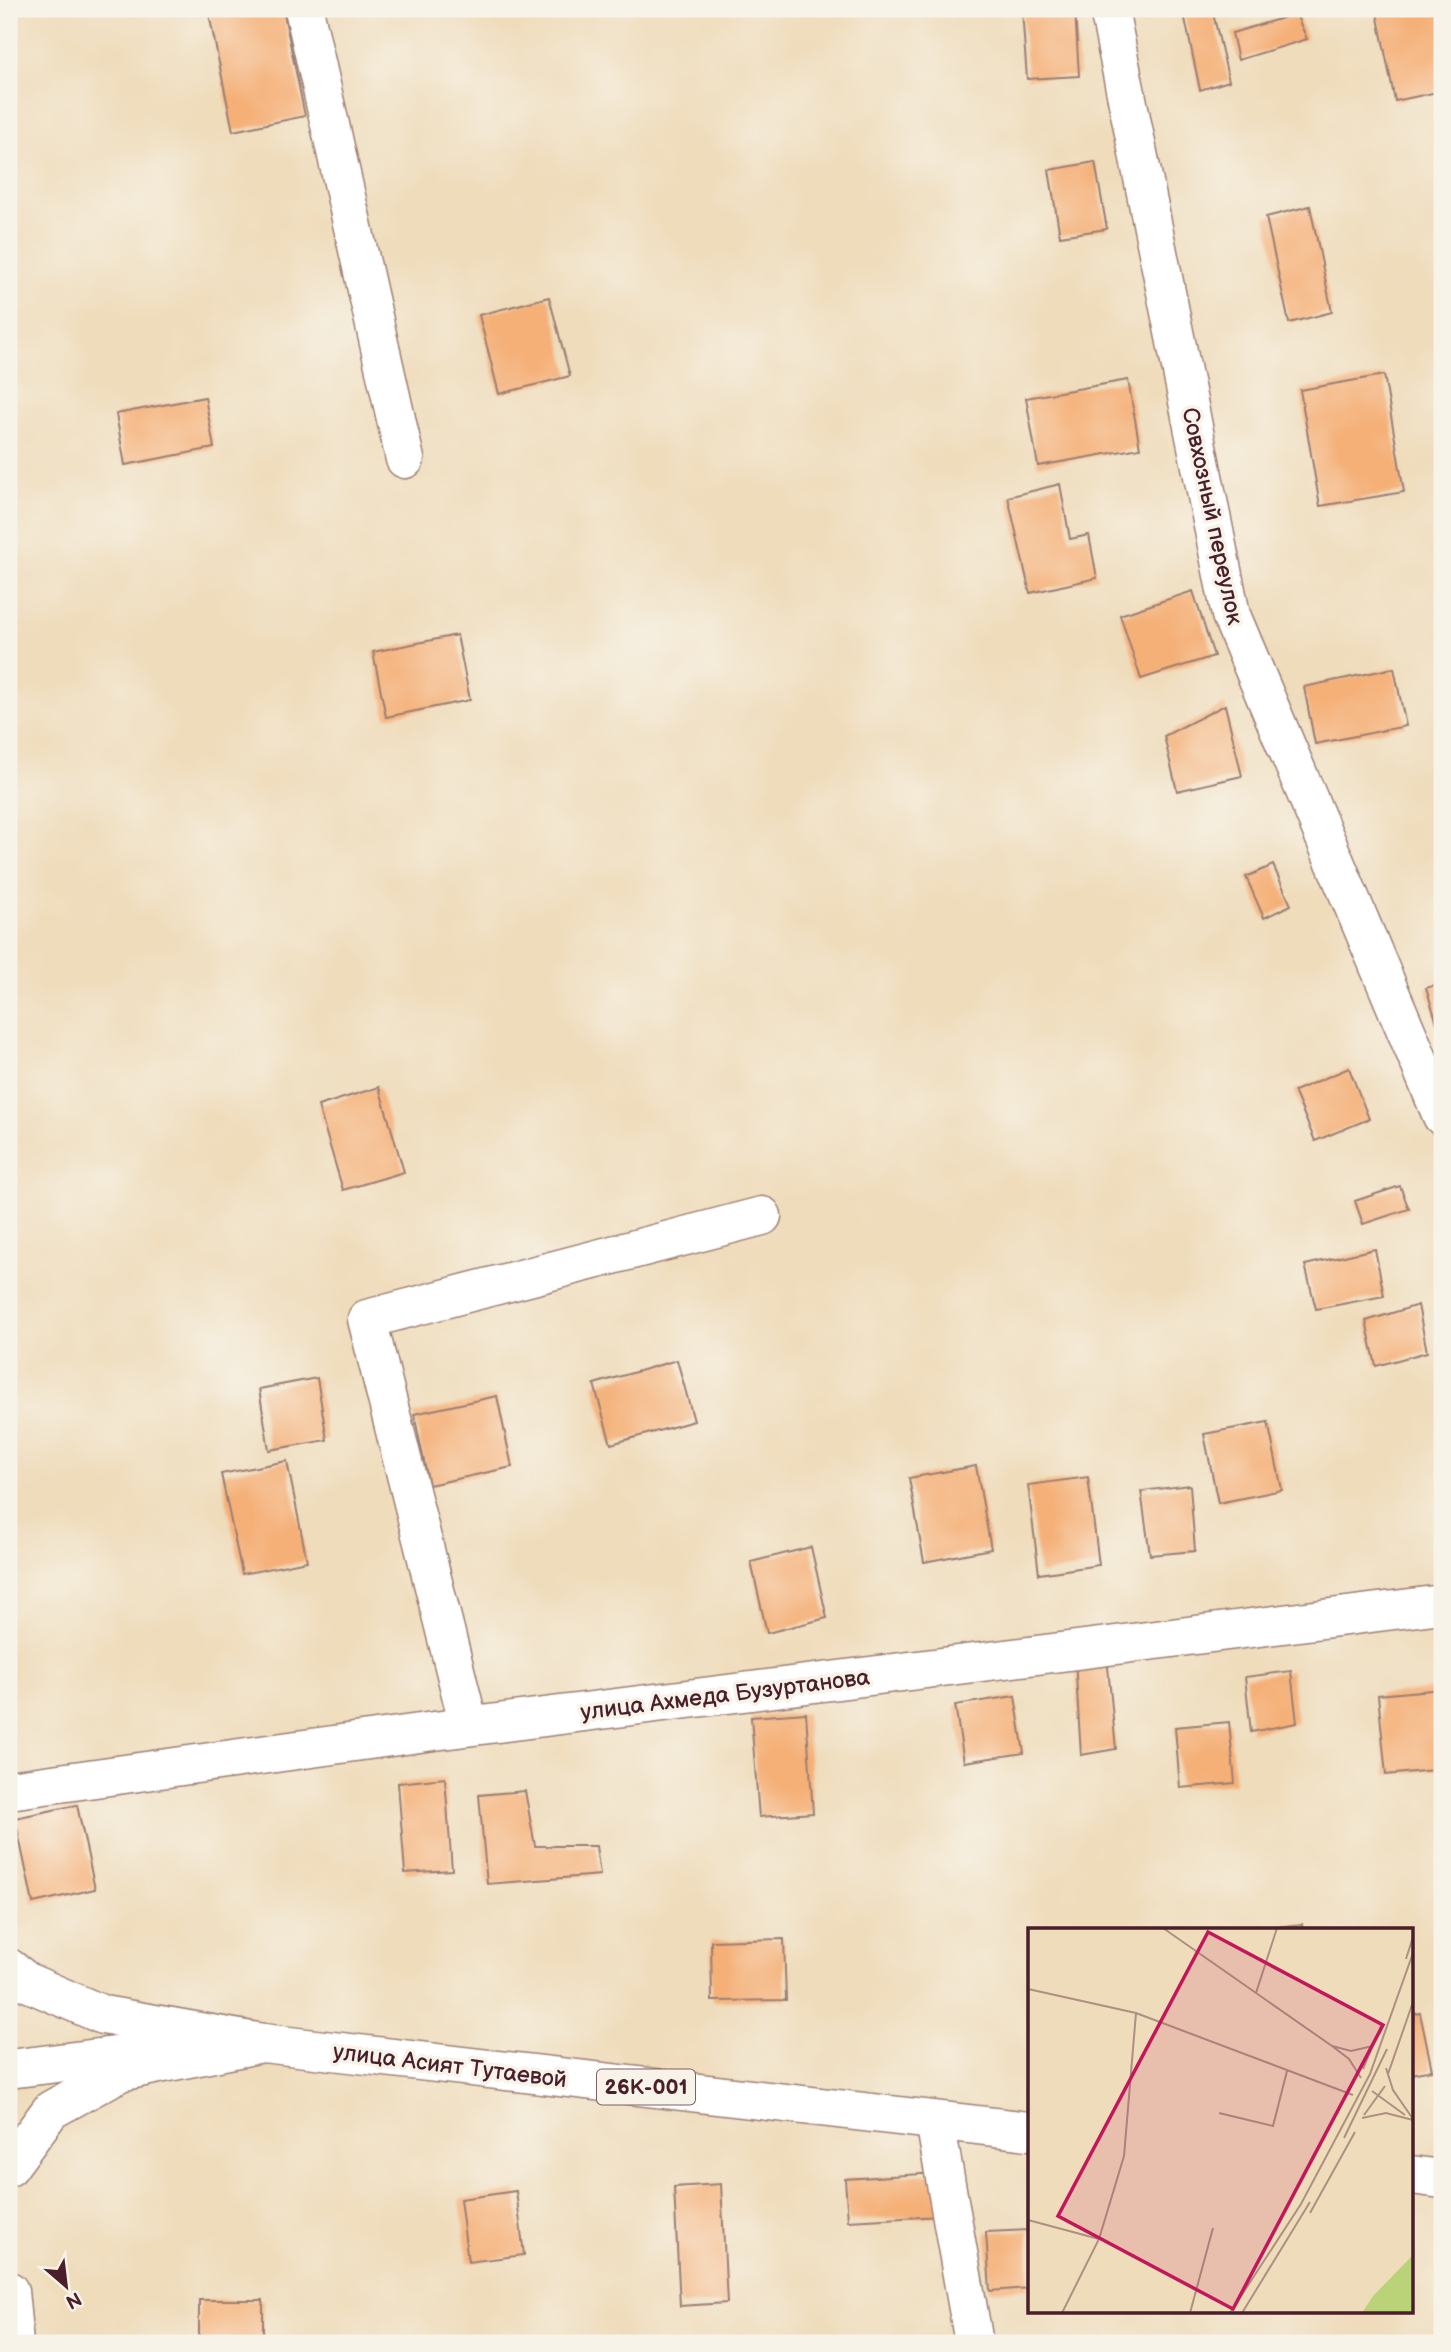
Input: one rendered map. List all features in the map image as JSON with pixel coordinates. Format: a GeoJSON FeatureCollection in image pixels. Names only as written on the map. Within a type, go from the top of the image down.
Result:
{"type":"FeatureCollection","features":[{"type":"Feature","properties":{"kind":"main road"},"geometry":{"type":"LineString","coordinates":[[304,9],[405,458]]}},
{"type":"Feature","properties":{"kind":"main road","name":"Совхозный переулок"},"geometry":{"type":"LineString","coordinates":[[1109,9],[1231,615],[1442,1116]]}},
{"type":"Feature","properties":{"kind":"main road"},"geometry":{"type":"LineString","coordinates":[[470,1726],[368,1319],[762,1216]]}},
{"type":"Feature","properties":{"kind":"main road","name":"улица Ахмеда Бузуртанова"},"geometry":{"type":"LineString","coordinates":[[9,1790],[470,1726],[1442,1604]]}},
{"type":"Feature","properties":{"kind":"main road","name":"улица Асият Тутаевой"},"geometry":{"type":"LineString","coordinates":[[9,1968],[27,1982],[103,2015],[263,2043],[1028,2132]]}},
{"type":"Feature","properties":{"kind":"main road"},"geometry":{"type":"LineString","coordinates":[[9,2069],[137,2051],[263,2043]]}},
{"type":"Feature","properties":{"kind":"main road"},"geometry":{"type":"LineString","coordinates":[[9,2167],[51,2110],[121,2072],[263,2043]]}},
{"type":"Feature","properties":{"kind":"main road"},"geometry":{"type":"LineString","coordinates":[[934,2121],[974,2343]]}},
{"type":"Feature","properties":{"kind":"main road"},"geometry":{"type":"LineString","coordinates":[[1412,2175],[1442,2179]]}},
{"type":"Feature","properties":{"kind":"main road"},"geometry":{"type":"LineString","coordinates":[[9,2291],[14,2343]]}},
{"type":"Feature","properties":{"kind":"building"},"geometry":{"type":"Polygon","coordinates":[[[208,9],[283,9],[305,116],[233,131],[208,9]]]}},
{"type":"Feature","properties":{"kind":"building"},"geometry":{"type":"Polygon","coordinates":[[[1075,9],[1079,76],[1027,79],[1022,10],[1075,9]]]}},
{"type":"Feature","properties":{"kind":"building"},"geometry":{"type":"Polygon","coordinates":[[[1183,9],[1212,9],[1229,81],[1200,90],[1183,9]]]}},
{"type":"Feature","properties":{"kind":"building"},"geometry":{"type":"Polygon","coordinates":[[[1395,9],[1442,9],[1442,91],[1395,101],[1377,13],[1395,9]]]}},
{"type":"Feature","properties":{"kind":"building"},"geometry":{"type":"Polygon","coordinates":[[[1296,14],[1307,39],[1238,60],[1232,33],[1296,14]]]}},
{"type":"Feature","properties":{"kind":"building"},"geometry":{"type":"Polygon","coordinates":[[[1095,162],[1107,229],[1060,236],[1049,170],[1095,162]]]}},
{"type":"Feature","properties":{"kind":"building"},"geometry":{"type":"Polygon","coordinates":[[[1310,206],[1332,312],[1289,323],[1266,217],[1310,206]]]}},
{"type":"Feature","properties":{"kind":"building"},"geometry":{"type":"Polygon","coordinates":[[[549,297],[570,376],[499,394],[479,315],[549,297]]]}},
{"type":"Feature","properties":{"kind":"building"},"geometry":{"type":"Polygon","coordinates":[[[1384,375],[1404,492],[1320,506],[1300,390],[1384,375]]]}},
{"type":"Feature","properties":{"kind":"building"},"geometry":{"type":"Polygon","coordinates":[[[1128,380],[1140,448],[1038,466],[1026,398],[1128,380]]]}},
{"type":"Feature","properties":{"kind":"building"},"geometry":{"type":"Polygon","coordinates":[[[205,397],[214,448],[125,465],[116,414],[205,397]]]}},
{"type":"Feature","properties":{"kind":"building"},"geometry":{"type":"Polygon","coordinates":[[[1060,484],[1070,539],[1089,535],[1097,578],[1030,593],[1008,497],[1060,484]]]}},
{"type":"Feature","properties":{"kind":"building"},"geometry":{"type":"Polygon","coordinates":[[[1193,591],[1214,656],[1141,679],[1120,615],[1193,591]]]}},
{"type":"Feature","properties":{"kind":"building"},"geometry":{"type":"Polygon","coordinates":[[[457,635],[470,700],[386,717],[373,652],[457,635]]]}},
{"type":"Feature","properties":{"kind":"building"},"geometry":{"type":"Polygon","coordinates":[[[1394,668],[1406,726],[1315,744],[1304,687],[1394,668]]]}},
{"type":"Feature","properties":{"kind":"building"},"geometry":{"type":"Polygon","coordinates":[[[1225,705],[1242,776],[1177,791],[1164,736],[1225,705]]]}},
{"type":"Feature","properties":{"kind":"building"},"geometry":{"type":"Polygon","coordinates":[[[1273,865],[1291,905],[1264,918],[1246,877],[1273,865]]]}},
{"type":"Feature","properties":{"kind":"building"},"geometry":{"type":"Polygon","coordinates":[[[1442,983],[1442,1039],[1426,988],[1442,983]]]}},
{"type":"Feature","properties":{"kind":"building"},"geometry":{"type":"Polygon","coordinates":[[[1349,1068],[1369,1119],[1315,1141],[1294,1091],[1349,1068]]]}},
{"type":"Feature","properties":{"kind":"building"},"geometry":{"type":"Polygon","coordinates":[[[379,1087],[404,1172],[343,1190],[318,1106],[379,1087]]]}},
{"type":"Feature","properties":{"kind":"building"},"geometry":{"type":"Polygon","coordinates":[[[1400,1186],[1409,1209],[1363,1224],[1355,1201],[1400,1186]]]}},
{"type":"Feature","properties":{"kind":"building"},"geometry":{"type":"Polygon","coordinates":[[[1375,1249],[1384,1296],[1316,1309],[1305,1265],[1375,1249]]]}},
{"type":"Feature","properties":{"kind":"building"},"geometry":{"type":"Polygon","coordinates":[[[1418,1305],[1427,1352],[1376,1366],[1366,1321],[1418,1305]]]}},
{"type":"Feature","properties":{"kind":"building"},"geometry":{"type":"Polygon","coordinates":[[[677,1360],[694,1421],[611,1444],[594,1384],[677,1360]]]}},
{"type":"Feature","properties":{"kind":"building"},"geometry":{"type":"Polygon","coordinates":[[[317,1378],[327,1440],[269,1450],[259,1389],[317,1378]]]}},
{"type":"Feature","properties":{"kind":"building"},"geometry":{"type":"Polygon","coordinates":[[[497,1396],[512,1467],[429,1485],[414,1414],[497,1396]]]}},
{"type":"Feature","properties":{"kind":"building"},"geometry":{"type":"Polygon","coordinates":[[[1268,1422],[1282,1490],[1218,1503],[1204,1434],[1268,1422]]]}},
{"type":"Feature","properties":{"kind":"building"},"geometry":{"type":"Polygon","coordinates":[[[287,1461],[307,1561],[242,1574],[221,1474],[287,1461]]]}},
{"type":"Feature","properties":{"kind":"building"},"geometry":{"type":"Polygon","coordinates":[[[976,1466],[991,1549],[924,1562],[909,1478],[976,1466]]]}},
{"type":"Feature","properties":{"kind":"building"},"geometry":{"type":"Polygon","coordinates":[[[1088,1477],[1099,1565],[1039,1574],[1028,1485],[1088,1477]]]}},
{"type":"Feature","properties":{"kind":"building"},"geometry":{"type":"Polygon","coordinates":[[[1190,1485],[1195,1551],[1150,1555],[1141,1491],[1190,1485]]]}},
{"type":"Feature","properties":{"kind":"building"},"geometry":{"type":"Polygon","coordinates":[[[811,1547],[827,1618],[767,1633],[751,1562],[811,1547]]]}},
{"type":"Feature","properties":{"kind":"building"},"geometry":{"type":"Polygon","coordinates":[[[1107,1657],[1116,1749],[1081,1755],[1075,1659],[1107,1657]]]}},
{"type":"Feature","properties":{"kind":"building"},"geometry":{"type":"Polygon","coordinates":[[[1291,1671],[1297,1723],[1251,1732],[1245,1677],[1291,1671]]]}},
{"type":"Feature","properties":{"kind":"building"},"geometry":{"type":"Polygon","coordinates":[[[1442,1689],[1442,1769],[1386,1775],[1378,1695],[1442,1689]]]}},
{"type":"Feature","properties":{"kind":"building"},"geometry":{"type":"Polygon","coordinates":[[[1015,1696],[1024,1753],[964,1762],[955,1705],[1015,1696]]]}},
{"type":"Feature","properties":{"kind":"building"},"geometry":{"type":"Polygon","coordinates":[[[806,1713],[813,1813],[759,1817],[751,1717],[806,1713]]]}},
{"type":"Feature","properties":{"kind":"building"},"geometry":{"type":"Polygon","coordinates":[[[1229,1722],[1235,1783],[1180,1788],[1175,1727],[1229,1722]]]}},
{"type":"Feature","properties":{"kind":"building"},"geometry":{"type":"Polygon","coordinates":[[[445,1778],[452,1870],[405,1873],[398,1783],[445,1778]]]}},
{"type":"Feature","properties":{"kind":"building"},"geometry":{"type":"Polygon","coordinates":[[[525,1791],[535,1846],[596,1846],[600,1875],[487,1884],[479,1795],[525,1791]]]}},
{"type":"Feature","properties":{"kind":"building"},"geometry":{"type":"Polygon","coordinates":[[[77,1805],[95,1889],[33,1903],[15,1818],[77,1805]]]}},
{"type":"Feature","properties":{"kind":"building"},"geometry":{"type":"Polygon","coordinates":[[[1302,1924],[1303,1928],[1269,1928],[1302,1924]]]}},
{"type":"Feature","properties":{"kind":"building"},"geometry":{"type":"Polygon","coordinates":[[[784,1939],[786,2000],[712,2001],[711,1941],[784,1939]]]}},
{"type":"Feature","properties":{"kind":"building"},"geometry":{"type":"Polygon","coordinates":[[[1420,2013],[1432,2070],[1412,2074],[1412,2015],[1420,2013]]]}},
{"type":"Feature","properties":{"kind":"building"},"geometry":{"type":"Polygon","coordinates":[[[937,2173],[940,2216],[848,2221],[845,2179],[937,2173]]]}},
{"type":"Feature","properties":{"kind":"building"},"geometry":{"type":"Polygon","coordinates":[[[721,2184],[727,2303],[680,2306],[674,2187],[721,2184]]]}},
{"type":"Feature","properties":{"kind":"building"},"geometry":{"type":"Polygon","coordinates":[[[516,2191],[524,2255],[468,2262],[460,2199],[516,2191]]]}},
{"type":"Feature","properties":{"kind":"building"},"geometry":{"type":"Polygon","coordinates":[[[1028,2230],[1028,2288],[990,2291],[986,2232],[1028,2230]]]}},
{"type":"Feature","properties":{"kind":"building"},"geometry":{"type":"Polygon","coordinates":[[[199,2300],[263,2300],[263,2343],[199,2343],[199,2300]]]}}]}
